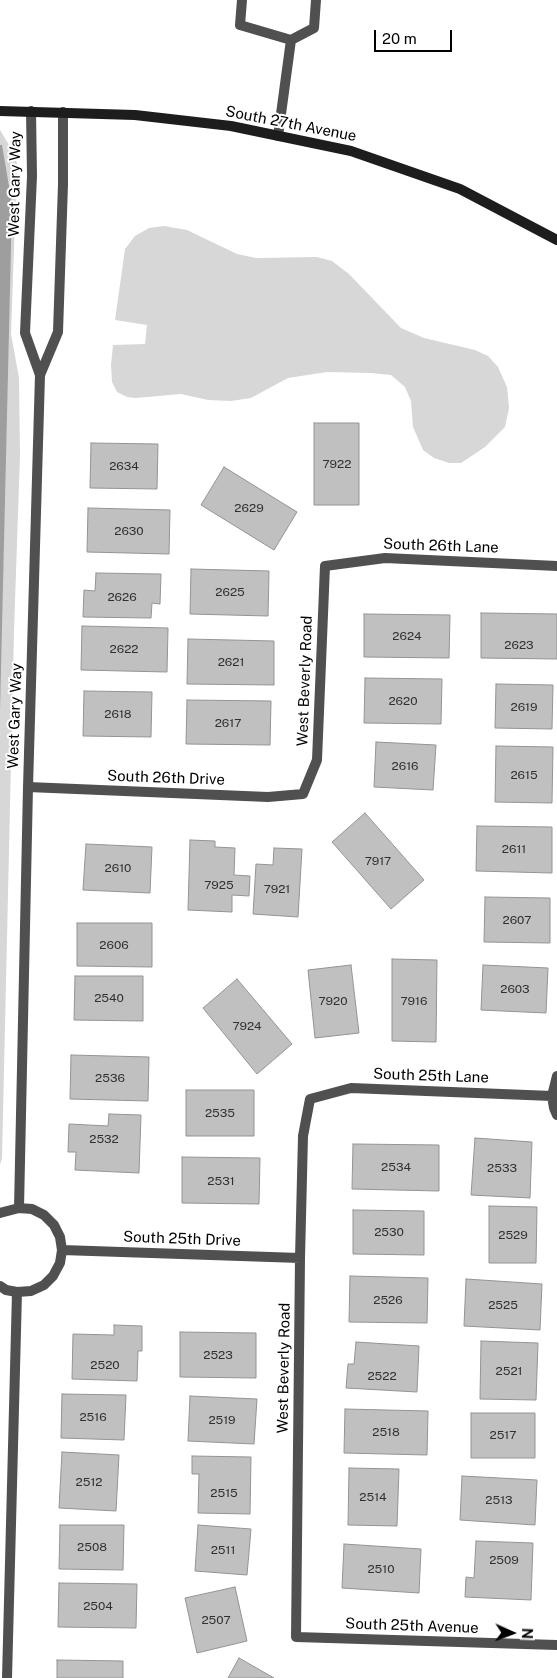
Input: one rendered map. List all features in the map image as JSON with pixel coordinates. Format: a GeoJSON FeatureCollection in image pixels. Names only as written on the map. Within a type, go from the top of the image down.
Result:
{"type":"FeatureCollection","features":[{"type":"Feature","properties":{"kind":"street"},"geometry":{"type":"LineString","coordinates":[[242,0],[240,25],[291,40],[314,28],[316,0]]}},
{"type":"Feature","properties":{"kind":"street"},"geometry":{"type":"LineString","coordinates":[[278,136],[291,40]]}},
{"type":"Feature","properties":{"kind":"street","name":"South 27th Avenue"},"geometry":{"type":"LineString","coordinates":[[0,111],[136,115],[230,126],[351,151],[460,189],[557,240]]}},
{"type":"Feature","properties":{"kind":"street","name":"West Gary Way"},"geometry":{"type":"LineString","coordinates":[[31,111],[32,176],[25,333],[40,375]]}},
{"type":"Feature","properties":{"kind":"street","name":"West Gary Way"},"geometry":{"type":"LineString","coordinates":[[19,1208],[28,788],[40,375],[58,332],[63,184],[63,112]]}},
{"type":"Feature","properties":{"kind":"street","name":"South 26th Lane"},"geometry":{"type":"LineString","coordinates":[[325,566],[385,558],[557,566]]}},
{"type":"Feature","properties":{"kind":"street","name":"West Beverly Road"},"geometry":{"type":"LineString","coordinates":[[304,794],[317,760],[325,566]]}},
{"type":"Feature","properties":{"kind":"street","name":"South 26th Drive"},"geometry":{"type":"LineString","coordinates":[[28,788],[268,797],[304,794]]}},
{"type":"Feature","properties":{"kind":"street"},"geometry":{"type":"LineString","coordinates":[[557,1076],[552,1096],[557,1115]]}},
{"type":"Feature","properties":{"kind":"street","name":"South 25th Lane"},"geometry":{"type":"LineString","coordinates":[[310,1099],[351,1088],[552,1096]]}},
{"type":"Feature","properties":{"kind":"street","name":"West Beverly Road"},"geometry":{"type":"LineString","coordinates":[[296,1637],[303,1136],[310,1099]]}},
{"type":"Feature","properties":{"kind":"street"},"geometry":{"type":"LineString","coordinates":[[0,1213],[19,1208],[32,1209],[44,1215],[54,1225],[60,1237],[62,1250],[60,1264],[53,1276],[44,1285],[31,1291],[18,1292],[6,1290],[0,1286]]}},
{"type":"Feature","properties":{"kind":"street","name":"South 25th Drive"},"geometry":{"type":"LineString","coordinates":[[62,1250],[300,1258]]}},
{"type":"Feature","properties":{"kind":"street"},"geometry":{"type":"LineString","coordinates":[[7,1678],[18,1292]]}},
{"type":"Feature","properties":{"kind":"street","name":"South 25th Avenue"},"geometry":{"type":"LineString","coordinates":[[296,1637],[557,1646]]}},
{"type":"Feature","properties":{"kind":"shaded area"},"geometry":{"type":"Polygon","coordinates":[[[0,130],[17,163],[11,334],[19,378],[20,455],[2,1158],[0,1165],[0,130]]]}},
{"type":"Feature","properties":{"kind":"shaded area"},"geometry":{"type":"Polygon","coordinates":[[[0,145],[2,145],[12,204],[0,711],[0,145]]]}},
{"type":"Feature","properties":{"kind":"shaded area"},"geometry":{"type":"Polygon","coordinates":[[[164,226],[187,230],[237,254],[256,258],[317,257],[332,261],[349,274],[401,328],[424,338],[475,350],[488,356],[498,367],[507,387],[509,408],[505,427],[485,447],[461,463],[449,463],[434,458],[423,450],[413,427],[411,401],[405,387],[391,375],[371,373],[327,372],[288,378],[251,398],[231,401],[208,400],[181,394],[136,398],[127,397],[117,392],[112,382],[113,345],[145,344],[147,325],[115,320],[125,249],[135,236],[149,228],[164,226]]]}},
{"type":"Feature","properties":{"kind":"building"},"geometry":{"type":"Polygon","coordinates":[[[314,423],[359,423],[359,505],[314,505],[314,423]]]}},
{"type":"Feature","properties":{"kind":"building"},"geometry":{"type":"Polygon","coordinates":[[[91,443],[158,444],[157,489],[90,488],[91,443]]]}},
{"type":"Feature","properties":{"kind":"building"},"geometry":{"type":"Polygon","coordinates":[[[224,467],[297,512],[274,550],[201,505],[224,467]]]}},
{"type":"Feature","properties":{"kind":"building"},"geometry":{"type":"Polygon","coordinates":[[[88,508],[170,510],[169,554],[87,552],[88,508]]]}},
{"type":"Feature","properties":{"kind":"building"},"geometry":{"type":"Polygon","coordinates":[[[191,569],[269,571],[268,616],[190,614],[191,569]]]}},
{"type":"Feature","properties":{"kind":"building"},"geometry":{"type":"Polygon","coordinates":[[[96,573],[161,574],[160,604],[152,603],[151,618],[83,617],[84,590],[95,591],[96,573]]]}},
{"type":"Feature","properties":{"kind":"building"},"geometry":{"type":"Polygon","coordinates":[[[481,613],[557,614],[557,659],[481,658],[481,613]]]}},
{"type":"Feature","properties":{"kind":"building"},"geometry":{"type":"Polygon","coordinates":[[[364,614],[450,615],[449,658],[364,657],[364,614]]]}},
{"type":"Feature","properties":{"kind":"building"},"geometry":{"type":"Polygon","coordinates":[[[82,626],[168,628],[167,672],[81,670],[82,626]]]}},
{"type":"Feature","properties":{"kind":"building"},"geometry":{"type":"Polygon","coordinates":[[[188,639],[274,641],[274,685],[187,684],[188,639]]]}},
{"type":"Feature","properties":{"kind":"building"},"geometry":{"type":"Polygon","coordinates":[[[365,678],[442,679],[441,724],[364,723],[365,678]]]}},
{"type":"Feature","properties":{"kind":"building"},"geometry":{"type":"Polygon","coordinates":[[[496,684],[553,685],[552,729],[495,728],[496,684]]]}},
{"type":"Feature","properties":{"kind":"building"},"geometry":{"type":"Polygon","coordinates":[[[84,691],[152,692],[151,737],[83,736],[84,691]]]}},
{"type":"Feature","properties":{"kind":"building"},"geometry":{"type":"Polygon","coordinates":[[[187,700],[271,701],[270,745],[186,744],[187,700]]]}},
{"type":"Feature","properties":{"kind":"building"},"geometry":{"type":"Polygon","coordinates":[[[376,742],[436,745],[433,790],[374,787],[376,742]]]}},
{"type":"Feature","properties":{"kind":"building"},"geometry":{"type":"Polygon","coordinates":[[[496,746],[553,747],[552,803],[495,802],[496,746]]]}},
{"type":"Feature","properties":{"kind":"building"},"geometry":{"type":"Polygon","coordinates":[[[365,813],[424,880],[391,909],[332,842],[365,813]]]}},
{"type":"Feature","properties":{"kind":"building"},"geometry":{"type":"Polygon","coordinates":[[[477,826],[552,827],[552,873],[476,871],[477,826]]]}},
{"type":"Feature","properties":{"kind":"building"},"geometry":{"type":"Polygon","coordinates":[[[190,840],[215,841],[215,847],[235,848],[234,875],[250,876],[249,896],[232,895],[232,912],[188,910],[190,840]]]}},
{"type":"Feature","properties":{"kind":"building"},"geometry":{"type":"Polygon","coordinates":[[[86,844],[152,847],[150,893],[83,890],[86,844]]]}},
{"type":"Feature","properties":{"kind":"building"},"geometry":{"type":"Polygon","coordinates":[[[274,848],[302,849],[298,917],[253,914],[256,864],[273,865],[274,848]]]}},
{"type":"Feature","properties":{"kind":"building"},"geometry":{"type":"Polygon","coordinates":[[[485,897],[550,898],[550,943],[484,942],[485,897]]]}},
{"type":"Feature","properties":{"kind":"building"},"geometry":{"type":"Polygon","coordinates":[[[77,923],[152,923],[152,967],[77,966],[77,923]]]}},
{"type":"Feature","properties":{"kind":"building"},"geometry":{"type":"Polygon","coordinates":[[[392,959],[437,960],[436,1042],[392,1041],[392,959]]]}},
{"type":"Feature","properties":{"kind":"building"},"geometry":{"type":"Polygon","coordinates":[[[351,965],[359,1033],[315,1038],[308,970],[351,965]]]}},
{"type":"Feature","properties":{"kind":"building"},"geometry":{"type":"Polygon","coordinates":[[[483,965],[548,968],[546,1013],[481,1010],[483,965]]]}},
{"type":"Feature","properties":{"kind":"building"},"geometry":{"type":"Polygon","coordinates":[[[75,976],[143,976],[143,1021],[74,1020],[75,976]]]}},
{"type":"Feature","properties":{"kind":"building"},"geometry":{"type":"Polygon","coordinates":[[[237,979],[292,1044],[257,1074],[203,1008],[237,979]]]}},
{"type":"Feature","properties":{"kind":"building"},"geometry":{"type":"Polygon","coordinates":[[[71,1055],[149,1057],[148,1101],[70,1099],[71,1055]]]}},
{"type":"Feature","properties":{"kind":"building"},"geometry":{"type":"Polygon","coordinates":[[[186,1090],[254,1090],[254,1136],[186,1136],[186,1090]]]}},
{"type":"Feature","properties":{"kind":"building"},"geometry":{"type":"Polygon","coordinates":[[[109,1114],[141,1115],[139,1173],[75,1170],[76,1152],[68,1152],[69,1124],[108,1126],[109,1114]]]}},
{"type":"Feature","properties":{"kind":"building"},"geometry":{"type":"Polygon","coordinates":[[[475,1138],[532,1142],[530,1198],[471,1195],[475,1138]]]}},
{"type":"Feature","properties":{"kind":"building"},"geometry":{"type":"Polygon","coordinates":[[[353,1144],[439,1145],[439,1191],[352,1189],[353,1144]]]}},
{"type":"Feature","properties":{"kind":"building"},"geometry":{"type":"Polygon","coordinates":[[[182,1157],[260,1158],[259,1204],[182,1203],[182,1157]]]}},
{"type":"Feature","properties":{"kind":"building"},"geometry":{"type":"Polygon","coordinates":[[[489,1206],[537,1207],[536,1263],[489,1263],[489,1206]]]}},
{"type":"Feature","properties":{"kind":"building"},"geometry":{"type":"Polygon","coordinates":[[[353,1210],[424,1211],[424,1255],[353,1254],[353,1210]]]}},
{"type":"Feature","properties":{"kind":"building"},"geometry":{"type":"Polygon","coordinates":[[[350,1276],[428,1278],[427,1323],[349,1322],[350,1276]]]}},
{"type":"Feature","properties":{"kind":"building"},"geometry":{"type":"Polygon","coordinates":[[[466,1279],[542,1284],[540,1330],[464,1326],[466,1279]]]}},
{"type":"Feature","properties":{"kind":"building"},"geometry":{"type":"Polygon","coordinates":[[[114,1325],[142,1326],[142,1351],[138,1351],[137,1381],[72,1379],[73,1334],[114,1335],[114,1325]]]}},
{"type":"Feature","properties":{"kind":"building"},"geometry":{"type":"Polygon","coordinates":[[[180,1332],[256,1333],[256,1378],[180,1377],[180,1332]]]}},
{"type":"Feature","properties":{"kind":"building"},"geometry":{"type":"Polygon","coordinates":[[[481,1341],[538,1343],[536,1400],[480,1399],[481,1341]]]}},
{"type":"Feature","properties":{"kind":"building"},"geometry":{"type":"Polygon","coordinates":[[[356,1342],[419,1346],[417,1392],[346,1388],[348,1364],[354,1364],[356,1342]]]}},
{"type":"Feature","properties":{"kind":"building"},"geometry":{"type":"Polygon","coordinates":[[[62,1394],[126,1395],[124,1440],[61,1438],[62,1394]]]}},
{"type":"Feature","properties":{"kind":"building"},"geometry":{"type":"Polygon","coordinates":[[[190,1396],[257,1399],[254,1444],[188,1441],[190,1396]]]}},
{"type":"Feature","properties":{"kind":"building"},"geometry":{"type":"Polygon","coordinates":[[[345,1409],[428,1411],[427,1455],[344,1453],[345,1409]]]}},
{"type":"Feature","properties":{"kind":"building"},"geometry":{"type":"Polygon","coordinates":[[[471,1413],[535,1413],[535,1458],[471,1458],[471,1413]]]}},
{"type":"Feature","properties":{"kind":"building"},"geometry":{"type":"Polygon","coordinates":[[[62,1452],[119,1455],[116,1511],[59,1508],[62,1452]]]}},
{"type":"Feature","properties":{"kind":"building"},"geometry":{"type":"Polygon","coordinates":[[[192,1456],[251,1457],[250,1514],[198,1513],[199,1474],[192,1474],[192,1456]]]}},
{"type":"Feature","properties":{"kind":"building"},"geometry":{"type":"Polygon","coordinates":[[[349,1468],[399,1469],[397,1526],[348,1525],[349,1468]]]}},
{"type":"Feature","properties":{"kind":"building"},"geometry":{"type":"Polygon","coordinates":[[[462,1476],[537,1480],[535,1525],[460,1520],[462,1476]]]}},
{"type":"Feature","properties":{"kind":"building"},"geometry":{"type":"Polygon","coordinates":[[[60,1525],[124,1525],[123,1570],[59,1569],[60,1525]]]}},
{"type":"Feature","properties":{"kind":"building"},"geometry":{"type":"Polygon","coordinates":[[[198,1525],[251,1529],[247,1575],[195,1571],[198,1525]]]}},
{"type":"Feature","properties":{"kind":"building"},"geometry":{"type":"Polygon","coordinates":[[[476,1541],[533,1543],[531,1600],[465,1597],[466,1577],[474,1578],[476,1541]]]}},
{"type":"Feature","properties":{"kind":"building"},"geometry":{"type":"Polygon","coordinates":[[[344,1544],[421,1549],[419,1593],[342,1588],[344,1544]]]}},
{"type":"Feature","properties":{"kind":"building"},"geometry":{"type":"Polygon","coordinates":[[[59,1583],[137,1584],[136,1628],[58,1627],[59,1583]]]}},
{"type":"Feature","properties":{"kind":"building"},"geometry":{"type":"Polygon","coordinates":[[[235,1587],[247,1641],[197,1653],[185,1598],[235,1587]]]}},
{"type":"Feature","properties":{"kind":"building"},"geometry":{"type":"Polygon","coordinates":[[[239,1658],[274,1678],[228,1678],[239,1658]]]}},
{"type":"Feature","properties":{"kind":"building"},"geometry":{"type":"Polygon","coordinates":[[[57,1660],[123,1661],[123,1678],[57,1678],[57,1660]]]}}]}
